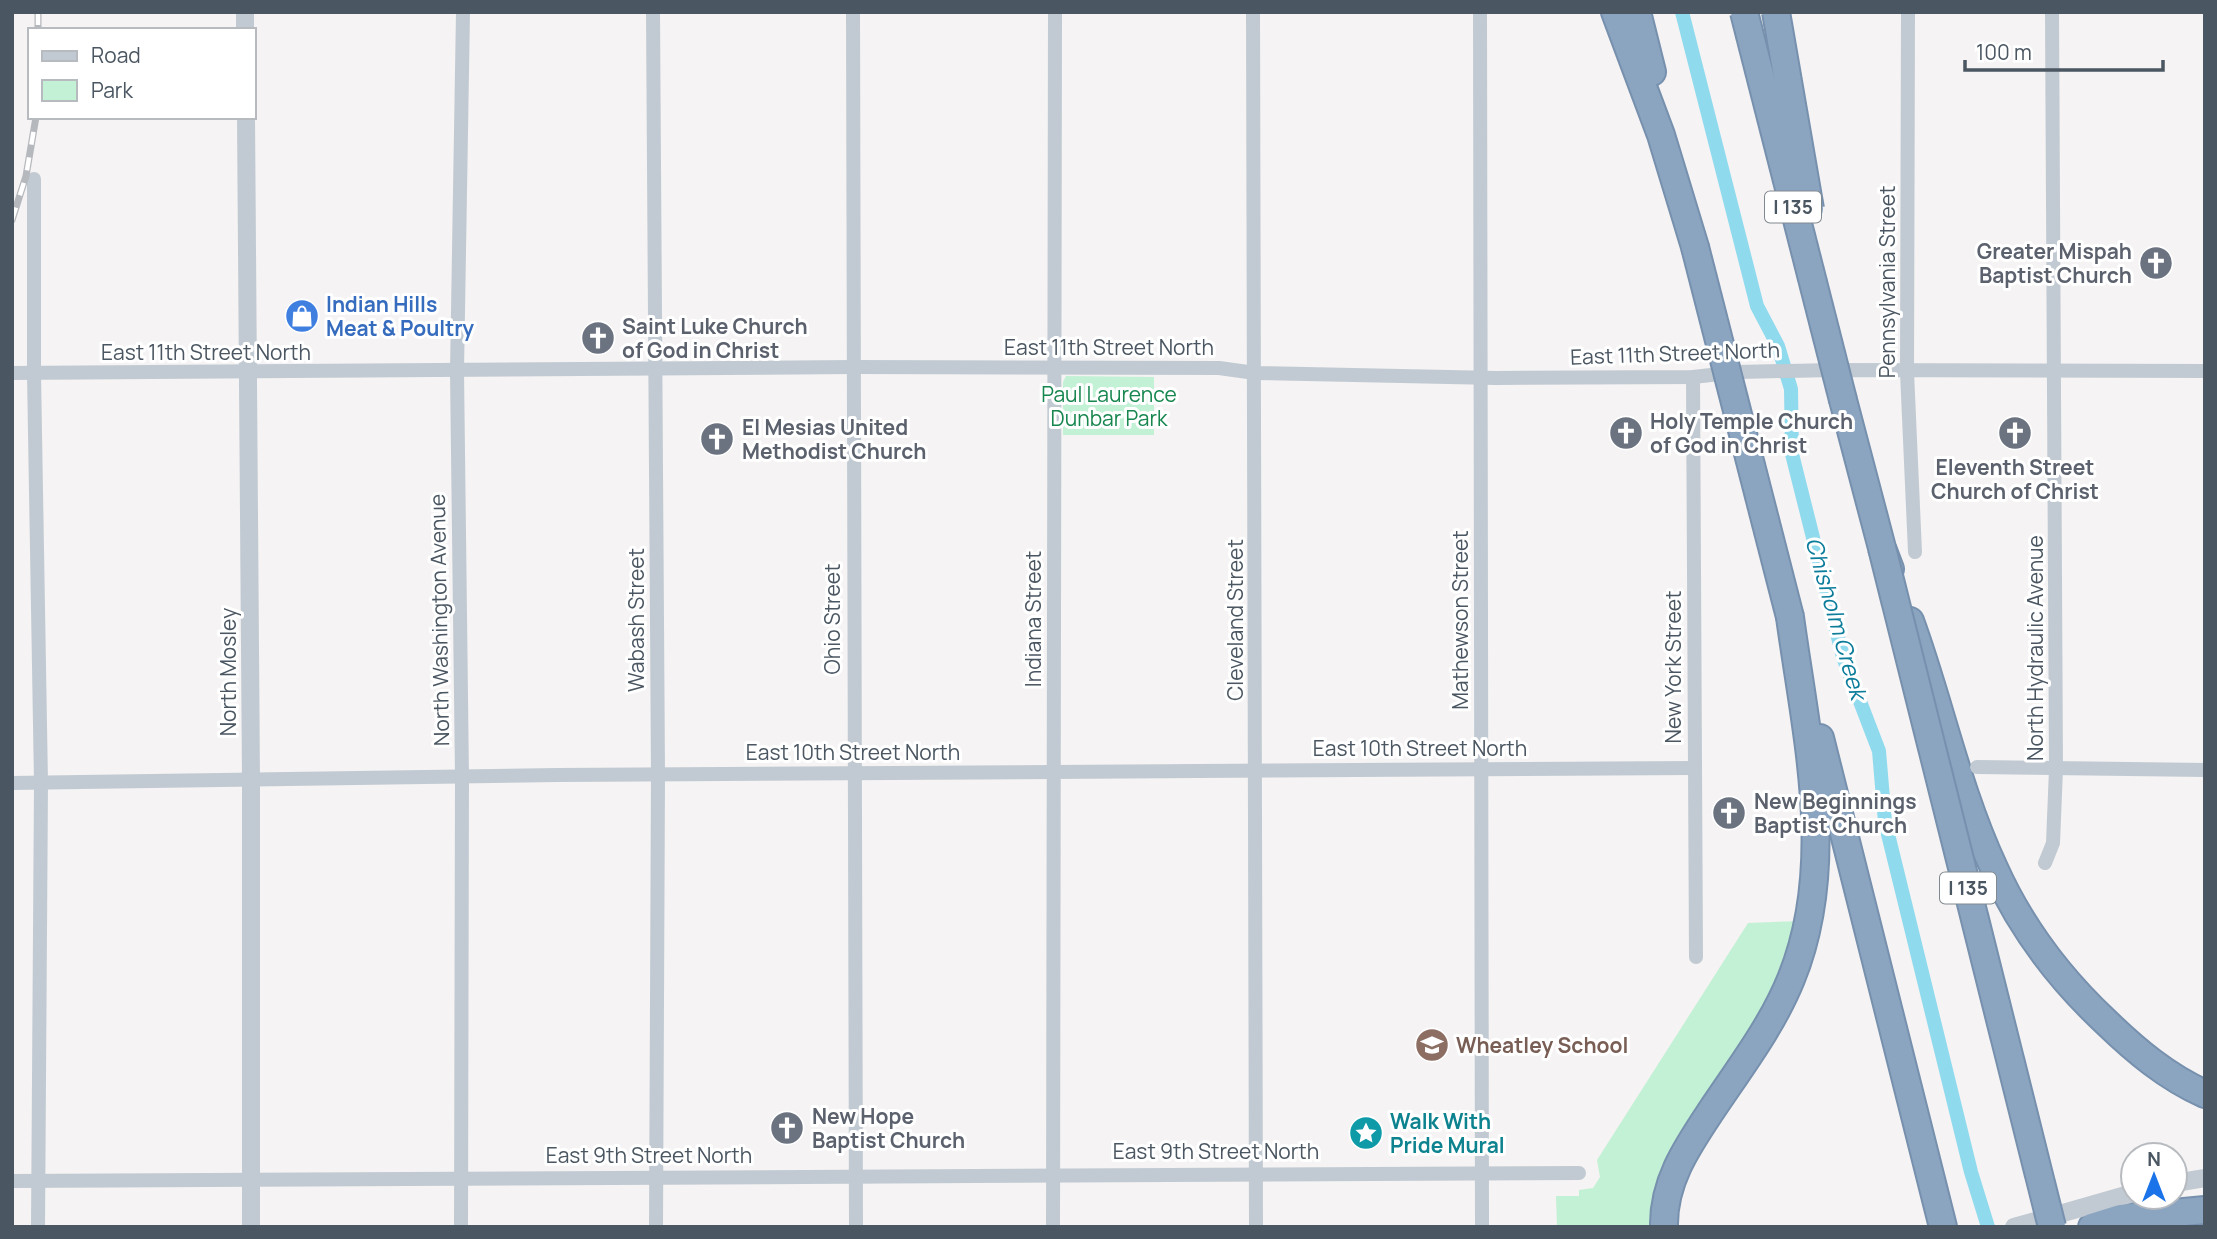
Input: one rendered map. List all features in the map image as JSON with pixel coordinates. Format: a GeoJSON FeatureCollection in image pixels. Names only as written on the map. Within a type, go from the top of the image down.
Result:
{"type":"FeatureCollection","features":[{"type":"Feature","properties":{"kind":"highway"},"geometry":{"type":"LineString","coordinates":[[1615,12],[1661,135],[1695,247]]}},
{"type":"Feature","properties":{"kind":"highway"},"geometry":{"type":"LineString","coordinates":[[1637,12],[1943,1227]]}},
{"type":"Feature","properties":{"kind":"highway","name":"I 135"},"geometry":{"type":"LineString","coordinates":[[1744,12],[1882,548],[2047,1222]]}},
{"type":"Feature","properties":{"kind":"highway"},"geometry":{"type":"LineString","coordinates":[[1776,12],[1843,400]]}},
{"type":"Feature","properties":{"kind":"highway"},"geometry":{"type":"LineString","coordinates":[[1882,548],[1922,655],[1979,833],[2015,910],[2077,994],[2144,1058],[2205,1094]]}},
{"type":"Feature","properties":{"kind":"highway"},"geometry":{"type":"LineString","coordinates":[[1664,1227],[1664,1207],[1672,1178],[1691,1142],[1777,1010],[1791,979],[1802,946],[1814,889],[1815,819],[1790,617]]}},
{"type":"Feature","properties":{"kind":"highway"},"geometry":{"type":"LineString","coordinates":[[2092,1227],[2121,1218],[2205,1210]]}},
{"type":"Feature","properties":{"kind":"street","name":"North Washington Avenue"},"geometry":{"type":"LineString","coordinates":[[461,1227],[462,777],[457,371],[463,12]]}},
{"type":"Feature","properties":{"kind":"street","name":"Wabash Street"},"geometry":{"type":"LineString","coordinates":[[653,12],[658,774],[656,1227]]}},
{"type":"Feature","properties":{"kind":"street","name":"Ohio Street"},"geometry":{"type":"LineString","coordinates":[[853,12],[856,1227]]}},
{"type":"Feature","properties":{"kind":"street","name":"Indiana Street"},"geometry":{"type":"LineString","coordinates":[[1053,1227],[1055,12]]}},
{"type":"Feature","properties":{"kind":"street","name":"Cleveland Street"},"geometry":{"type":"LineString","coordinates":[[1253,12],[1256,1227]]}},
{"type":"Feature","properties":{"kind":"street","name":"Mathewson Street"},"geometry":{"type":"LineString","coordinates":[[1479,12],[1482,1227]]}},
{"type":"Feature","properties":{"kind":"street","name":"Pennsylvania Street"},"geometry":{"type":"LineString","coordinates":[[1908,12],[1907,372],[1915,552]]}},
{"type":"Feature","properties":{"kind":"street","name":"North Hydraulic Avenue"},"geometry":{"type":"LineString","coordinates":[[2045,863],[2053,843],[2056,769],[2052,12]]}},
{"type":"Feature","properties":{"kind":"street","name":"North Mosley"},"geometry":{"type":"LineString","coordinates":[[246,119],[251,1227]]}},
{"type":"Feature","properties":{"kind":"street"},"geometry":{"type":"LineString","coordinates":[[34,179],[34,373],[41,783],[38,1227]]}},
{"type":"Feature","properties":{"kind":"street","name":"East 11th Street North"},"geometry":{"type":"LineString","coordinates":[[12,373],[854,367],[1219,368],[1255,373],[1481,378],[1693,377],[1738,372],[1832,370],[2205,371]]}},
{"type":"Feature","properties":{"kind":"street","name":"New York Street"},"geometry":{"type":"LineString","coordinates":[[1693,377],[1696,957]]}},
{"type":"Feature","properties":{"kind":"street"},"geometry":{"type":"LineString","coordinates":[[1977,767],[2205,770]]}},
{"type":"Feature","properties":{"kind":"street","name":"East 10th Street North"},"geometry":{"type":"LineString","coordinates":[[12,783],[853,772],[1694,768]]}},
{"type":"Feature","properties":{"kind":"street","name":"East 9th Street North"},"geometry":{"type":"LineString","coordinates":[[12,1181],[1579,1173]]}},
{"type":"Feature","properties":{"kind":"street"},"geometry":{"type":"LineString","coordinates":[[2014,1227],[2047,1222],[2119,1198]]}},
{"type":"Feature","properties":{"kind":"street"},"geometry":{"type":"LineString","coordinates":[[2112,1227],[2205,1222]]}},
{"type":"Feature","properties":{"kind":"green space","name":"Paul Laurence Dunbar Park"},"geometry":{"type":"Polygon","coordinates":[[[1066,376],[1154,377],[1154,435],[1063,435],[1063,382],[1066,376]]]}},
{"type":"Feature","properties":{"kind":"green space"},"geometry":{"type":"Polygon","coordinates":[[[1801,921],[1787,975],[1652,1227],[1557,1227],[1556,1196],[1579,1196],[1579,1190],[1593,1188],[1600,1177],[1597,1160],[1748,923],[1801,921]]]}},
{"type":"Feature","properties":{"kind":"waterway","name":"Chisholm Creek"},"geometry":{"type":"LineString","coordinates":[[1682,12],[1757,306],[1778,346],[1791,389],[1792,454],[1843,657],[1879,751],[1885,822],[1971,1172],[1988,1227]]}},
{"type":"Feature","properties":{"kind":"railway"},"geometry":{"type":"LineString","coordinates":[[38,12],[38,28]]}},
{"type":"Feature","properties":{"kind":"railway"},"geometry":{"type":"LineString","coordinates":[[12,220],[26,176],[36,119]]}},
{"type":"Feature","properties":{"kind":"place","name":"Greater Mispah Baptist Church"},"geometry":{"type":"Point","coordinates":[2156,263]}},
{"type":"Feature","properties":{"kind":"place","name":"Indian Hills Meat & Poultry"},"geometry":{"type":"Point","coordinates":[302,316]}},
{"type":"Feature","properties":{"kind":"place","name":"Saint Luke Church of God in Christ"},"geometry":{"type":"Point","coordinates":[598,338]}},
{"type":"Feature","properties":{"kind":"place","name":"Holy Temple Church of God in Christ"},"geometry":{"type":"Point","coordinates":[1626,433]}},
{"type":"Feature","properties":{"kind":"place","name":"Eleventh Street Church of Christ"},"geometry":{"type":"Point","coordinates":[2015,433]}},
{"type":"Feature","properties":{"kind":"place","name":"El Mesias United Methodist Church"},"geometry":{"type":"Point","coordinates":[717,439]}},
{"type":"Feature","properties":{"kind":"place","name":"New Beginnings Baptist Church"},"geometry":{"type":"Point","coordinates":[1729,813]}},
{"type":"Feature","properties":{"kind":"place","name":"Wheatley School"},"geometry":{"type":"Point","coordinates":[1432,1045]}},
{"type":"Feature","properties":{"kind":"place","name":"New Hope Baptist Church"},"geometry":{"type":"Point","coordinates":[787,1128]}},
{"type":"Feature","properties":{"kind":"place","name":"Walk With Pride Mural"},"geometry":{"type":"Point","coordinates":[1366,1133]}}]}
